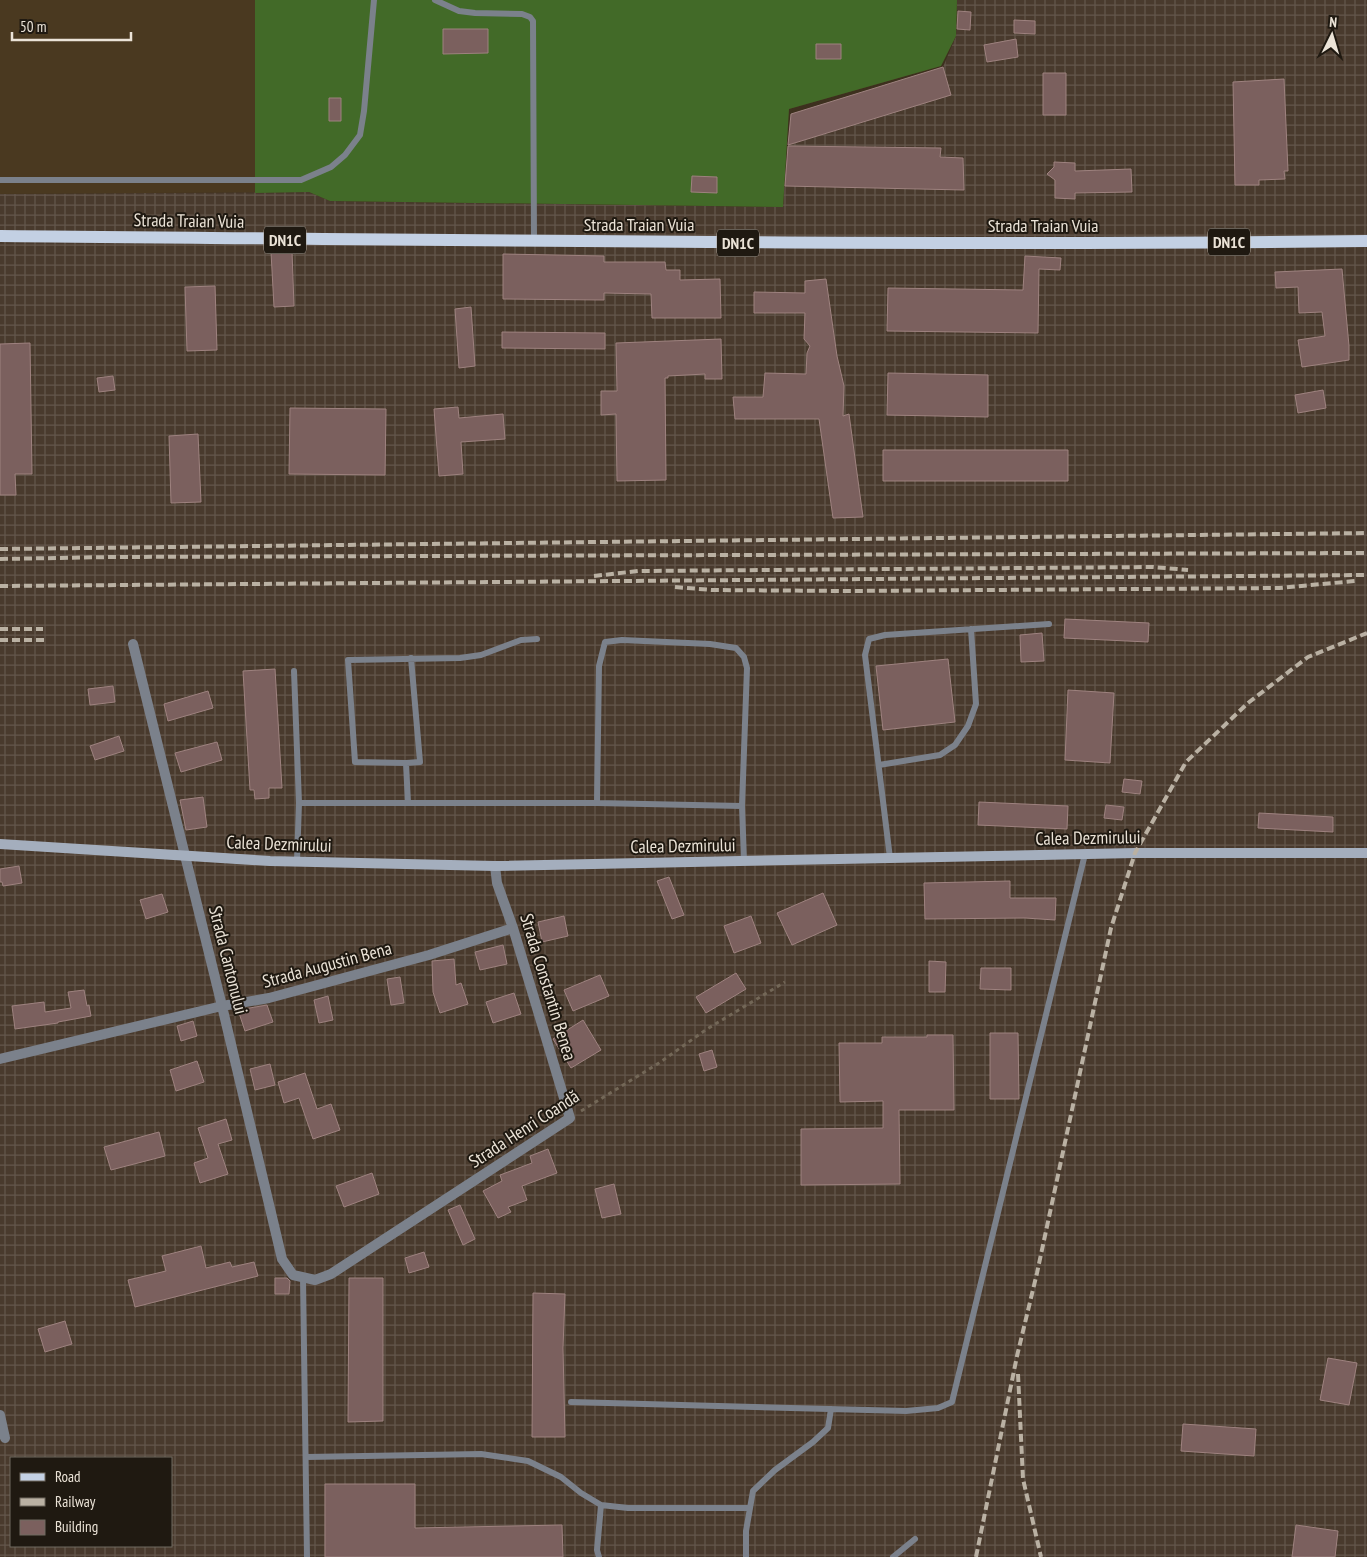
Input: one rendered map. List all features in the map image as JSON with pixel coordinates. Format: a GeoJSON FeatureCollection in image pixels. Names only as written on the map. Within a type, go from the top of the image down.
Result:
{"type":"FeatureCollection","features":[{"type":"Feature","properties":{"kind":"main road","name":"Strada Traian Vuia"},"geometry":{"type":"LineString","coordinates":[[0,236],[534,242],[999,244],[1367,241]]}},
{"type":"Feature","properties":{"kind":"main road","name":"Calea Dezmirului"},"geometry":{"type":"LineString","coordinates":[[0,844],[297,861],[495,866],[1085,854],[1367,854]]}},
{"type":"Feature","properties":{"kind":"street","name":"Strada Cantonului"},"geometry":{"type":"LineString","coordinates":[[133,644],[186,856],[282,1259],[293,1275],[303,1278]]}},
{"type":"Feature","properties":{"kind":"street","name":"Strada Constantin Benea"},"geometry":{"type":"LineString","coordinates":[[495,866],[497,883],[513,928],[570,1118]]}},
{"type":"Feature","properties":{"kind":"street","name":"Strada Augustin Bena"},"geometry":{"type":"LineString","coordinates":[[0,1058],[222,1006],[278,996],[429,955],[513,928]]}},
{"type":"Feature","properties":{"kind":"street","name":"Strada Henri Coandă"},"geometry":{"type":"LineString","coordinates":[[303,1278],[315,1280],[331,1274],[570,1118]]}},
{"type":"Feature","properties":{"kind":"street"},"geometry":{"type":"LineString","coordinates":[[0,1415],[5,1438]]}},
{"type":"Feature","properties":{"kind":"lane"},"geometry":{"type":"LineString","coordinates":[[0,180],[300,180],[317,174],[331,167],[345,155],[360,135],[364,111],[374,0]]}},
{"type":"Feature","properties":{"kind":"lane"},"geometry":{"type":"LineString","coordinates":[[435,0],[459,11],[475,14],[522,14],[530,17],[533,21],[534,242]]}},
{"type":"Feature","properties":{"kind":"lane"},"geometry":{"type":"LineString","coordinates":[[890,858],[865,655],[869,639],[885,635],[1049,624]]}},
{"type":"Feature","properties":{"kind":"lane"},"geometry":{"type":"LineString","coordinates":[[879,765],[940,755],[955,744],[968,726],[976,704],[971,629]]}},
{"type":"Feature","properties":{"kind":"lane"},"geometry":{"type":"LineString","coordinates":[[411,658],[420,762],[355,762],[348,660],[411,658],[460,658],[481,655],[521,640],[536,639]]}},
{"type":"Feature","properties":{"kind":"lane"},"geometry":{"type":"LineString","coordinates":[[598,803],[599,666],[605,642],[622,640],[710,644],[736,648],[744,657],[747,668],[742,806],[744,861]]}},
{"type":"Feature","properties":{"kind":"lane"},"geometry":{"type":"LineString","coordinates":[[294,671],[299,803],[297,861]]}},
{"type":"Feature","properties":{"kind":"lane"},"geometry":{"type":"LineString","coordinates":[[406,763],[408,802]]}},
{"type":"Feature","properties":{"kind":"lane"},"geometry":{"type":"LineString","coordinates":[[299,803],[598,803],[742,806]]}},
{"type":"Feature","properties":{"kind":"lane"},"geometry":{"type":"LineString","coordinates":[[571,1402],[906,1410],[938,1408],[952,1402],[1085,854]]}},
{"type":"Feature","properties":{"kind":"lane"},"geometry":{"type":"LineString","coordinates":[[303,1278],[307,1557]]}},
{"type":"Feature","properties":{"kind":"lane"},"geometry":{"type":"LineString","coordinates":[[746,1557],[746,1531],[753,1491],[774,1470],[813,1442],[828,1428],[832,1408]]}},
{"type":"Feature","properties":{"kind":"lane"},"geometry":{"type":"LineString","coordinates":[[306,1457],[481,1454],[528,1461],[561,1477],[581,1493],[601,1505],[628,1508],[750,1508]]}},
{"type":"Feature","properties":{"kind":"lane"},"geometry":{"type":"LineString","coordinates":[[599,1557],[597,1550],[601,1505]]}},
{"type":"Feature","properties":{"kind":"lane"},"geometry":{"type":"LineString","coordinates":[[893,1557],[915,1539]]}},
{"type":"Feature","properties":{"kind":"path","name":"Strada Henri Coandă"},"geometry":{"type":"LineString","coordinates":[[570,1118],[659,1063],[707,1029],[785,982]]}},
{"type":"Feature","properties":{"kind":"shaded area"},"geometry":{"type":"Polygon","coordinates":[[[0,0],[957,0],[956,36],[941,66],[789,109],[783,207],[330,201],[309,192],[0,194],[0,0]]]}},
{"type":"Feature","properties":{"kind":"shaded area"},"geometry":{"type":"Polygon","coordinates":[[[957,0],[1367,0],[1367,1557],[0,1557],[0,194],[309,192],[331,201],[782,207],[791,114],[943,67],[956,36],[957,0]]]}},
{"type":"Feature","properties":{"kind":"green space"},"geometry":{"type":"Polygon","coordinates":[[[255,0],[957,0],[956,36],[941,66],[789,109],[783,207],[330,201],[309,192],[255,193],[255,0]]]}},
{"type":"Feature","properties":{"kind":"building"},"geometry":{"type":"Polygon","coordinates":[[[958,11],[971,12],[970,30],[957,29],[958,11]]]}},
{"type":"Feature","properties":{"kind":"building"},"geometry":{"type":"Polygon","coordinates":[[[1014,20],[1035,21],[1035,34],[1014,33],[1014,20]]]}},
{"type":"Feature","properties":{"kind":"building"},"geometry":{"type":"Polygon","coordinates":[[[443,29],[488,29],[488,53],[443,54],[443,29]]]}},
{"type":"Feature","properties":{"kind":"building"},"geometry":{"type":"Polygon","coordinates":[[[1016,39],[1018,57],[987,62],[984,45],[1016,39]]]}},
{"type":"Feature","properties":{"kind":"building"},"geometry":{"type":"Polygon","coordinates":[[[816,44],[841,44],[841,59],[816,59],[816,44]]]}},
{"type":"Feature","properties":{"kind":"building"},"geometry":{"type":"Polygon","coordinates":[[[943,67],[951,95],[788,145],[791,114],[943,67]]]}},
{"type":"Feature","properties":{"kind":"building"},"geometry":{"type":"Polygon","coordinates":[[[1043,73],[1066,73],[1066,115],[1043,115],[1043,73]]]}},
{"type":"Feature","properties":{"kind":"building"},"geometry":{"type":"Polygon","coordinates":[[[1284,79],[1288,171],[1284,171],[1285,179],[1259,180],[1259,185],[1235,185],[1233,82],[1284,79]]]}},
{"type":"Feature","properties":{"kind":"building"},"geometry":{"type":"Polygon","coordinates":[[[329,98],[341,98],[341,121],[329,121],[329,98]]]}},
{"type":"Feature","properties":{"kind":"building"},"geometry":{"type":"Polygon","coordinates":[[[788,146],[941,148],[940,157],[963,158],[964,190],[785,186],[788,146]]]}},
{"type":"Feature","properties":{"kind":"building"},"geometry":{"type":"Polygon","coordinates":[[[1054,162],[1075,163],[1075,171],[1131,169],[1132,192],[1075,193],[1075,199],[1055,198],[1055,180],[1047,174],[1054,167],[1054,162]]]}},
{"type":"Feature","properties":{"kind":"building"},"geometry":{"type":"Polygon","coordinates":[[[692,176],[717,177],[717,193],[691,192],[692,176]]]}},
{"type":"Feature","properties":{"kind":"building"},"geometry":{"type":"Polygon","coordinates":[[[292,251],[294,306],[274,307],[271,252],[292,251]]]}},
{"type":"Feature","properties":{"kind":"building"},"geometry":{"type":"Polygon","coordinates":[[[503,254],[604,256],[604,262],[665,262],[666,270],[680,270],[680,280],[720,279],[721,318],[652,318],[651,294],[604,293],[604,300],[503,299],[503,254]]]}},
{"type":"Feature","properties":{"kind":"building"},"geometry":{"type":"Polygon","coordinates":[[[1025,256],[1061,258],[1060,270],[1039,269],[1038,333],[887,331],[888,288],[1023,290],[1025,256]]]}},
{"type":"Feature","properties":{"kind":"building"},"geometry":{"type":"Polygon","coordinates":[[[1342,269],[1349,360],[1302,367],[1298,340],[1325,336],[1322,312],[1299,313],[1298,287],[1276,288],[1275,272],[1342,269]]]}},
{"type":"Feature","properties":{"kind":"building"},"geometry":{"type":"Polygon","coordinates":[[[826,279],[837,356],[844,386],[843,416],[849,414],[863,517],[833,518],[819,419],[735,419],[733,397],[763,397],[765,373],[806,374],[807,353],[810,346],[804,339],[805,313],[754,313],[754,292],[805,293],[805,281],[826,279]]]}},
{"type":"Feature","properties":{"kind":"building"},"geometry":{"type":"Polygon","coordinates":[[[215,286],[217,350],[187,351],[185,287],[215,286]]]}},
{"type":"Feature","properties":{"kind":"building"},"geometry":{"type":"Polygon","coordinates":[[[471,307],[475,366],[459,368],[455,309],[471,307]]]}},
{"type":"Feature","properties":{"kind":"building"},"geometry":{"type":"Polygon","coordinates":[[[502,332],[605,333],[605,349],[502,348],[502,332]]]}},
{"type":"Feature","properties":{"kind":"building"},"geometry":{"type":"Polygon","coordinates":[[[721,339],[722,379],[705,379],[705,374],[668,376],[668,378],[665,378],[666,480],[617,481],[616,414],[601,415],[601,391],[617,391],[616,343],[721,339]]]}},
{"type":"Feature","properties":{"kind":"building"},"geometry":{"type":"Polygon","coordinates":[[[30,343],[32,474],[15,474],[16,495],[0,495],[0,344],[30,343]]]}},
{"type":"Feature","properties":{"kind":"building"},"geometry":{"type":"Polygon","coordinates":[[[888,373],[988,375],[988,417],[887,415],[888,373]]]}},
{"type":"Feature","properties":{"kind":"building"},"geometry":{"type":"Polygon","coordinates":[[[113,376],[115,390],[99,392],[97,378],[113,376]]]}},
{"type":"Feature","properties":{"kind":"building"},"geometry":{"type":"Polygon","coordinates":[[[1323,390],[1326,408],[1298,413],[1295,395],[1323,390]]]}},
{"type":"Feature","properties":{"kind":"building"},"geometry":{"type":"Polygon","coordinates":[[[458,407],[459,418],[503,414],[505,439],[461,442],[463,474],[439,476],[434,409],[458,407]]]}},
{"type":"Feature","properties":{"kind":"building"},"geometry":{"type":"Polygon","coordinates":[[[290,408],[386,409],[385,475],[289,474],[290,408]]]}},
{"type":"Feature","properties":{"kind":"building"},"geometry":{"type":"Polygon","coordinates":[[[198,434],[201,502],[171,503],[169,436],[198,434]]]}},
{"type":"Feature","properties":{"kind":"building"},"geometry":{"type":"Polygon","coordinates":[[[883,450],[1068,450],[1068,481],[883,481],[883,450]]]}},
{"type":"Feature","properties":{"kind":"building"},"geometry":{"type":"Polygon","coordinates":[[[1065,619],[1149,623],[1148,642],[1064,638],[1065,619]]]}},
{"type":"Feature","properties":{"kind":"building"},"geometry":{"type":"Polygon","coordinates":[[[1042,633],[1044,661],[1021,662],[1020,635],[1042,633]]]}},
{"type":"Feature","properties":{"kind":"building"},"geometry":{"type":"Polygon","coordinates":[[[948,659],[955,722],[883,730],[876,666],[948,659]]]}},
{"type":"Feature","properties":{"kind":"building"},"geometry":{"type":"Polygon","coordinates":[[[275,669],[282,788],[269,788],[269,798],[255,799],[254,790],[250,790],[243,671],[275,669]]]}},
{"type":"Feature","properties":{"kind":"building"},"geometry":{"type":"Polygon","coordinates":[[[113,686],[115,702],[90,705],[88,689],[113,686]]]}},
{"type":"Feature","properties":{"kind":"building"},"geometry":{"type":"Polygon","coordinates":[[[1068,690],[1114,693],[1110,763],[1065,760],[1068,690]]]}},
{"type":"Feature","properties":{"kind":"building"},"geometry":{"type":"Polygon","coordinates":[[[208,691],[213,708],[168,721],[164,704],[208,691]]]}},
{"type":"Feature","properties":{"kind":"building"},"geometry":{"type":"Polygon","coordinates":[[[119,736],[124,751],[95,760],[90,746],[119,736]]]}},
{"type":"Feature","properties":{"kind":"building"},"geometry":{"type":"Polygon","coordinates":[[[217,742],[222,760],[181,772],[175,753],[217,742]]]}},
{"type":"Feature","properties":{"kind":"building"},"geometry":{"type":"Polygon","coordinates":[[[1124,779],[1142,781],[1140,794],[1122,792],[1124,779]]]}},
{"type":"Feature","properties":{"kind":"building"},"geometry":{"type":"Polygon","coordinates":[[[203,797],[207,827],[186,830],[180,800],[203,797]]]}},
{"type":"Feature","properties":{"kind":"building"},"geometry":{"type":"Polygon","coordinates":[[[979,802],[1068,806],[1067,829],[978,825],[979,802]]]}},
{"type":"Feature","properties":{"kind":"building"},"geometry":{"type":"Polygon","coordinates":[[[1106,805],[1124,807],[1122,820],[1104,818],[1106,805]]]}},
{"type":"Feature","properties":{"kind":"building"},"geometry":{"type":"Polygon","coordinates":[[[1259,813],[1333,817],[1333,832],[1258,828],[1259,813]]]}},
{"type":"Feature","properties":{"kind":"building"},"geometry":{"type":"Polygon","coordinates":[[[19,866],[22,883],[3,886],[2,882],[0,882],[0,869],[19,866]]]}},
{"type":"Feature","properties":{"kind":"building"},"geometry":{"type":"Polygon","coordinates":[[[669,877],[684,915],[672,919],[657,881],[669,877]]]}},
{"type":"Feature","properties":{"kind":"building"},"geometry":{"type":"Polygon","coordinates":[[[1010,881],[1010,898],[1056,898],[1055,920],[1025,918],[925,919],[924,883],[1010,881]]]}},
{"type":"Feature","properties":{"kind":"building"},"geometry":{"type":"Polygon","coordinates":[[[823,893],[837,925],[792,945],[777,913],[823,893]]]}},
{"type":"Feature","properties":{"kind":"building"},"geometry":{"type":"Polygon","coordinates":[[[162,894],[168,912],[146,919],[140,900],[162,894]]]}},
{"type":"Feature","properties":{"kind":"building"},"geometry":{"type":"Polygon","coordinates":[[[564,916],[568,936],[542,942],[538,922],[564,916]]]}},
{"type":"Feature","properties":{"kind":"building"},"geometry":{"type":"Polygon","coordinates":[[[751,916],[761,943],[734,953],[724,926],[751,916]]]}},
{"type":"Feature","properties":{"kind":"building"},"geometry":{"type":"Polygon","coordinates":[[[503,945],[507,964],[480,970],[475,952],[503,945]]]}},
{"type":"Feature","properties":{"kind":"building"},"geometry":{"type":"Polygon","coordinates":[[[454,959],[456,985],[461,983],[468,1004],[440,1013],[433,992],[432,961],[454,959]]]}},
{"type":"Feature","properties":{"kind":"building"},"geometry":{"type":"Polygon","coordinates":[[[929,961],[946,962],[945,992],[929,992],[929,961]]]}},
{"type":"Feature","properties":{"kind":"building"},"geometry":{"type":"Polygon","coordinates":[[[981,968],[1011,968],[1011,990],[980,989],[981,968]]]}},
{"type":"Feature","properties":{"kind":"building"},"geometry":{"type":"Polygon","coordinates":[[[736,973],[746,989],[706,1013],[696,997],[736,973]]]}},
{"type":"Feature","properties":{"kind":"building"},"geometry":{"type":"Polygon","coordinates":[[[600,975],[609,996],[573,1011],[564,990],[600,975]]]}},
{"type":"Feature","properties":{"kind":"building"},"geometry":{"type":"Polygon","coordinates":[[[400,977],[404,1003],[391,1005],[387,979],[400,977]]]}},
{"type":"Feature","properties":{"kind":"building"},"geometry":{"type":"Polygon","coordinates":[[[84,990],[91,1016],[15,1029],[12,1006],[44,1002],[45,1012],[71,1008],[68,992],[84,990]]]}},
{"type":"Feature","properties":{"kind":"building"},"geometry":{"type":"Polygon","coordinates":[[[514,993],[521,1014],[493,1023],[486,1002],[514,993]]]}},
{"type":"Feature","properties":{"kind":"building"},"geometry":{"type":"Polygon","coordinates":[[[328,996],[333,1020],[319,1023],[314,1000],[328,996]]]}},
{"type":"Feature","properties":{"kind":"building"},"geometry":{"type":"Polygon","coordinates":[[[267,1005],[273,1022],[245,1031],[238,1010],[267,1005]]]}},
{"type":"Feature","properties":{"kind":"building"},"geometry":{"type":"Polygon","coordinates":[[[583,1020],[601,1050],[571,1068],[553,1039],[583,1020]]]}},
{"type":"Feature","properties":{"kind":"building"},"geometry":{"type":"Polygon","coordinates":[[[193,1021],[197,1036],[181,1041],[177,1026],[193,1021]]]}},
{"type":"Feature","properties":{"kind":"building"},"geometry":{"type":"Polygon","coordinates":[[[990,1033],[1018,1033],[1019,1099],[990,1099],[990,1033]]]}},
{"type":"Feature","properties":{"kind":"building"},"geometry":{"type":"Polygon","coordinates":[[[927,1035],[953,1035],[954,1110],[899,1110],[900,1184],[801,1185],[801,1129],[883,1128],[883,1101],[840,1102],[839,1043],[882,1043],[882,1037],[927,1037],[927,1035]]]}},
{"type":"Feature","properties":{"kind":"building"},"geometry":{"type":"Polygon","coordinates":[[[712,1050],[717,1067],[704,1071],[699,1054],[712,1050]]]}},
{"type":"Feature","properties":{"kind":"building"},"geometry":{"type":"Polygon","coordinates":[[[197,1061],[204,1082],[176,1091],[170,1070],[197,1061]]]}},
{"type":"Feature","properties":{"kind":"building"},"geometry":{"type":"Polygon","coordinates":[[[270,1064],[275,1085],[255,1090],[250,1069],[270,1064]]]}},
{"type":"Feature","properties":{"kind":"building"},"geometry":{"type":"Polygon","coordinates":[[[305,1073],[317,1109],[331,1104],[340,1130],[313,1139],[299,1098],[284,1103],[278,1082],[305,1073]]]}},
{"type":"Feature","properties":{"kind":"building"},"geometry":{"type":"Polygon","coordinates":[[[226,1119],[232,1140],[218,1144],[228,1174],[200,1183],[194,1163],[208,1158],[198,1128],[226,1119]]]}},
{"type":"Feature","properties":{"kind":"building"},"geometry":{"type":"Polygon","coordinates":[[[159,1132],[165,1156],[111,1170],[104,1147],[159,1132]]]}},
{"type":"Feature","properties":{"kind":"building"},"geometry":{"type":"Polygon","coordinates":[[[548,1149],[557,1173],[522,1186],[527,1200],[508,1207],[511,1212],[498,1218],[483,1191],[502,1181],[500,1175],[532,1163],[530,1156],[548,1149]]]}},
{"type":"Feature","properties":{"kind":"building"},"geometry":{"type":"Polygon","coordinates":[[[372,1173],[379,1194],[344,1207],[336,1186],[372,1173]]]}},
{"type":"Feature","properties":{"kind":"building"},"geometry":{"type":"Polygon","coordinates":[[[614,1184],[621,1214],[602,1218],[595,1189],[614,1184]]]}},
{"type":"Feature","properties":{"kind":"building"},"geometry":{"type":"Polygon","coordinates":[[[460,1205],[475,1239],[463,1245],[448,1210],[460,1205]]]}},
{"type":"Feature","properties":{"kind":"building"},"geometry":{"type":"Polygon","coordinates":[[[201,1246],[206,1268],[230,1262],[232,1267],[254,1262],[258,1276],[135,1307],[128,1280],[166,1271],[162,1256],[201,1246]]]}},
{"type":"Feature","properties":{"kind":"building"},"geometry":{"type":"Polygon","coordinates":[[[424,1252],[429,1267],[409,1273],[405,1258],[424,1252]]]}},
{"type":"Feature","properties":{"kind":"building"},"geometry":{"type":"Polygon","coordinates":[[[275,1278],[287,1278],[290,1281],[289,1294],[275,1294],[275,1278]]]}},
{"type":"Feature","properties":{"kind":"building"},"geometry":{"type":"Polygon","coordinates":[[[349,1278],[383,1278],[383,1421],[348,1422],[349,1278]]]}},
{"type":"Feature","properties":{"kind":"building"},"geometry":{"type":"Polygon","coordinates":[[[533,1293],[565,1294],[563,1348],[565,1437],[532,1437],[533,1293]]]}},
{"type":"Feature","properties":{"kind":"building"},"geometry":{"type":"Polygon","coordinates":[[[65,1321],[72,1344],[45,1352],[38,1329],[65,1321]]]}},
{"type":"Feature","properties":{"kind":"building"},"geometry":{"type":"Polygon","coordinates":[[[1328,1358],[1357,1363],[1349,1405],[1320,1400],[1328,1358]]]}},
{"type":"Feature","properties":{"kind":"building"},"geometry":{"type":"Polygon","coordinates":[[[1183,1424],[1256,1429],[1254,1456],[1181,1451],[1183,1424]]]}},
{"type":"Feature","properties":{"kind":"building"},"geometry":{"type":"Polygon","coordinates":[[[325,1484],[415,1484],[415,1528],[562,1525],[563,1557],[325,1557],[325,1484]]]}},
{"type":"Feature","properties":{"kind":"building"},"geometry":{"type":"Polygon","coordinates":[[[1296,1525],[1338,1531],[1335,1557],[1292,1557],[1296,1525]]]}},
{"type":"Feature","properties":{"kind":"railway"},"geometry":{"type":"LineString","coordinates":[[0,549],[1367,533]]}},
{"type":"Feature","properties":{"kind":"railway"},"geometry":{"type":"LineString","coordinates":[[0,559],[111,557],[1367,553]]}},
{"type":"Feature","properties":{"kind":"railway"},"geometry":{"type":"LineString","coordinates":[[594,576],[638,571],[1153,567],[1188,570]]}},
{"type":"Feature","properties":{"kind":"railway"},"geometry":{"type":"LineString","coordinates":[[0,586],[1367,575]]}},
{"type":"Feature","properties":{"kind":"railway"},"geometry":{"type":"LineString","coordinates":[[675,587],[712,590],[845,591],[1279,588],[1355,581]]}},
{"type":"Feature","properties":{"kind":"railway"},"geometry":{"type":"LineString","coordinates":[[0,629],[43,629]]}},
{"type":"Feature","properties":{"kind":"railway"},"geometry":{"type":"LineString","coordinates":[[976,1557],[1017,1356],[1037,1273],[1111,928],[1135,853],[1186,762],[1248,703],[1308,657],[1367,633]]}},
{"type":"Feature","properties":{"kind":"railway"},"geometry":{"type":"LineString","coordinates":[[0,640],[45,640]]}},
{"type":"Feature","properties":{"kind":"railway"},"geometry":{"type":"LineString","coordinates":[[1018,1374],[1023,1479],[1041,1557]]}}]}
